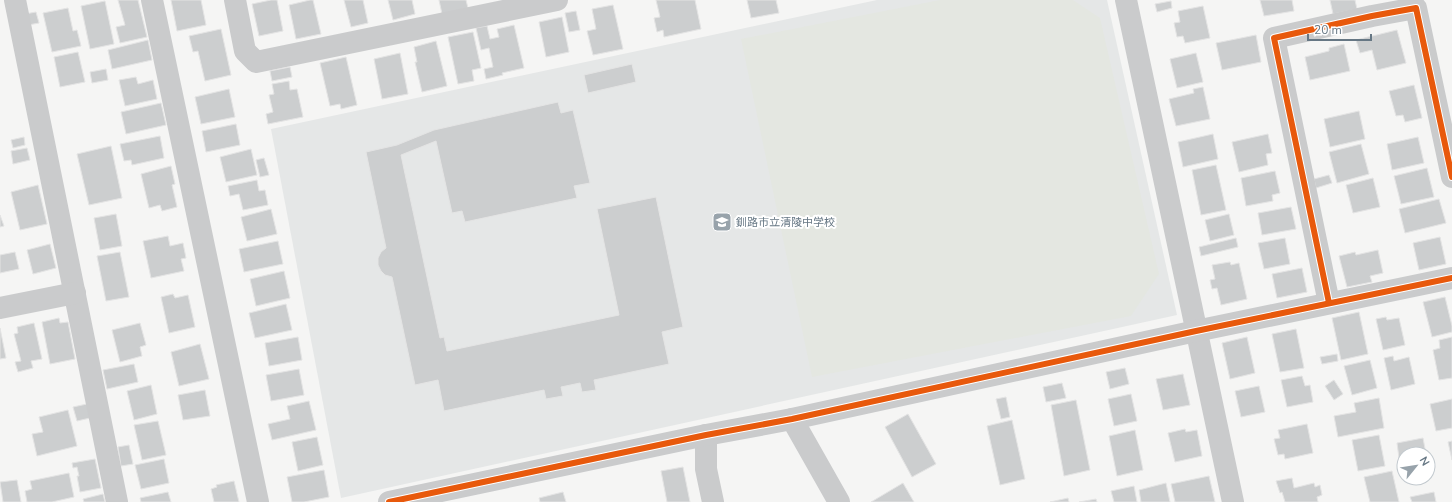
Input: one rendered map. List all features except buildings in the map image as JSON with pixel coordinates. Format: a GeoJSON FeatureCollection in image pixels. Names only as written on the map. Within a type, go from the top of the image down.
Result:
{"type":"FeatureCollection","features":[{"type":"Feature","properties":{"kind":"street"},"geometry":{"type":"LineString","coordinates":[[15,0],[118,502]]}},
{"type":"Feature","properties":{"kind":"street"},"geometry":{"type":"LineString","coordinates":[[152,0],[258,502]]}},
{"type":"Feature","properties":{"kind":"street"},"geometry":{"type":"LineString","coordinates":[[235,0],[245,51],[256,62],[557,0]]}},
{"type":"Feature","properties":{"kind":"street"},"geometry":{"type":"LineString","coordinates":[[1126,0],[1233,502]]}},
{"type":"Feature","properties":{"kind":"street"},"geometry":{"type":"LineString","coordinates":[[1329,303],[1274,38],[1371,8],[1416,8],[1452,177]]}},
{"type":"Feature","properties":{"kind":"street"},"geometry":{"type":"LineString","coordinates":[[389,502],[706,435],[792,419],[1196,331],[1452,278]]}},
{"type":"Feature","properties":{"kind":"street"},"geometry":{"type":"LineString","coordinates":[[0,308],[75,293]]}},
{"type":"Feature","properties":{"kind":"street"},"geometry":{"type":"LineString","coordinates":[[792,419],[839,502]]}},
{"type":"Feature","properties":{"kind":"street"},"geometry":{"type":"LineString","coordinates":[[706,435],[706,469],[713,502]]}},
{"type":"Feature","properties":{"kind":"shaded area","name":"釧路市立清陵中学校"},"geometry":{"type":"Polygon","coordinates":[[[877,0],[1107,0],[1177,315],[341,498],[271,129],[877,0]]]}},
{"type":"Feature","properties":{"kind":"shaded area"},"geometry":{"type":"Polygon","coordinates":[[[940,0],[1073,0],[1100,18],[1159,274],[1131,316],[812,377],[741,39],[940,0]]]}},
{"type":"Feature","properties":{"kind":"cycle path"},"geometry":{"type":"LineString","coordinates":[[1329,303],[1274,38],[1372,16],[1416,8],[1452,177]]}},
{"type":"Feature","properties":{"kind":"cycle path"},"geometry":{"type":"LineString","coordinates":[[389,502],[706,435],[792,419],[1196,331],[1452,278]]}},
{"type":"Feature","properties":{"kind":"place","name":"釧路市立清陵中学校"},"geometry":{"type":"Point","coordinates":[722,222]}}]}
